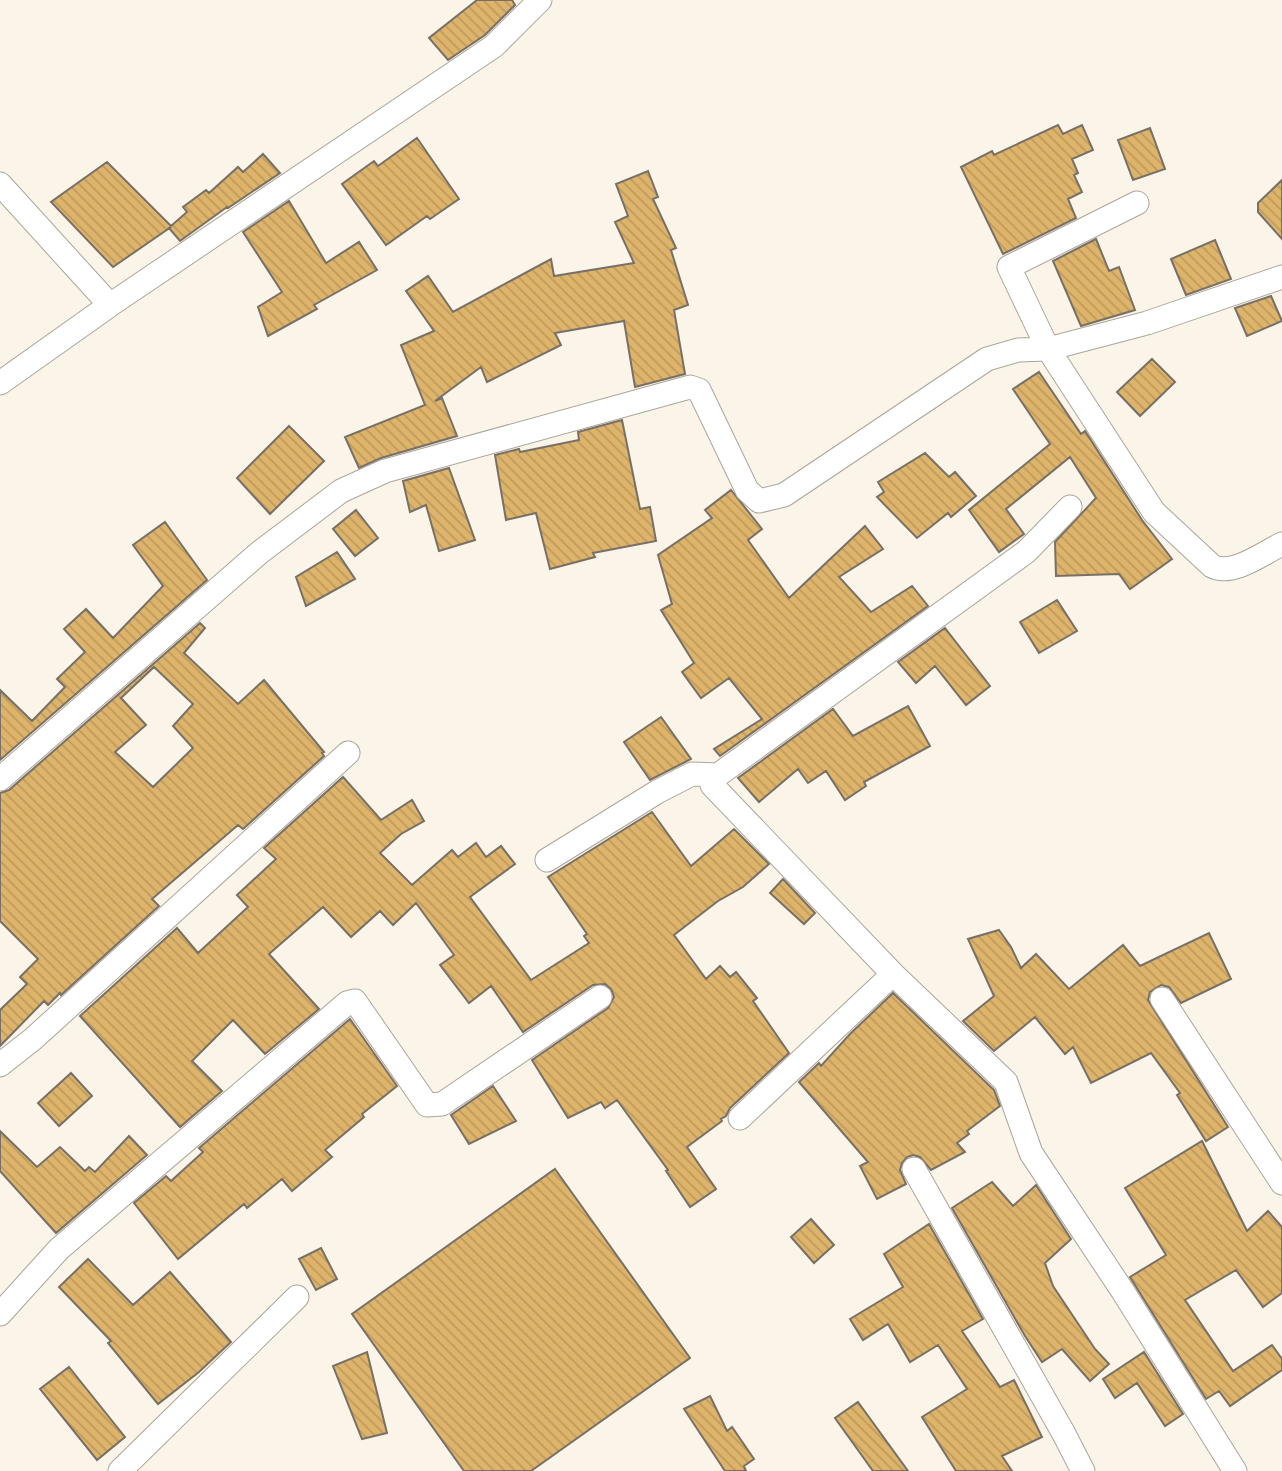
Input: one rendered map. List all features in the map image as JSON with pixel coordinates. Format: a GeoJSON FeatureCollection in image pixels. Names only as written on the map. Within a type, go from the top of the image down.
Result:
{"type":"FeatureCollection","features":[{"type":"Feature","properties":{"kind":"street"},"geometry":{"type":"LineString","coordinates":[[0,383],[110,305],[494,46],[540,0]]}},
{"type":"Feature","properties":{"kind":"street"},"geometry":{"type":"LineString","coordinates":[[0,184],[110,305]]}},
{"type":"Feature","properties":{"kind":"street"},"geometry":{"type":"LineString","coordinates":[[1138,203],[1009,267],[1048,349],[1154,512],[1219,570],[1232,568],[1282,544]]}},
{"type":"Feature","properties":{"kind":"street"},"geometry":{"type":"LineString","coordinates":[[0,779],[259,553],[341,491],[385,471],[690,387],[699,390],[747,490],[759,501],[784,495],[987,359],[1018,350],[1048,349],[1147,323],[1282,277]]}},
{"type":"Feature","properties":{"kind":"street"},"geometry":{"type":"LineString","coordinates":[[1070,507],[1026,552],[718,775],[712,785],[893,974],[1006,1082],[1031,1153],[1122,1290],[1235,1471]]}},
{"type":"Feature","properties":{"kind":"street"},"geometry":{"type":"LineString","coordinates":[[0,1065],[33,1039],[348,753]]}},
{"type":"Feature","properties":{"kind":"street"},"geometry":{"type":"LineString","coordinates":[[547,860],[657,792],[692,774],[718,775]]}},
{"type":"Feature","properties":{"kind":"street"},"geometry":{"type":"LineString","coordinates":[[740,1118],[893,974]]}},
{"type":"Feature","properties":{"kind":"street"},"geometry":{"type":"LineString","coordinates":[[0,1314],[59,1249],[347,1003],[355,1002],[427,1105],[442,1104],[600,997]]}},
{"type":"Feature","properties":{"kind":"street"},"geometry":{"type":"LineString","coordinates":[[1162,999],[1282,1183]]}},
{"type":"Feature","properties":{"kind":"street"},"geometry":{"type":"LineString","coordinates":[[914,1169],[1083,1471]]}},
{"type":"Feature","properties":{"kind":"street"},"geometry":{"type":"LineString","coordinates":[[130,1467],[297,1297]]}},
{"type":"Feature","properties":{"kind":"building"},"geometry":{"type":"Polygon","coordinates":[[[477,0],[512,0],[515,5],[485,35],[448,60],[429,38],[477,0]]]}},
{"type":"Feature","properties":{"kind":"building"},"geometry":{"type":"Polygon","coordinates":[[[1058,125],[1063,134],[1082,125],[1093,150],[1072,159],[1078,173],[1074,175],[1082,192],[1068,199],[1076,218],[1003,254],[961,167],[992,151],[994,155],[1058,125]]]}},
{"type":"Feature","properties":{"kind":"building"},"geometry":{"type":"Polygon","coordinates":[[[1150,128],[1165,169],[1133,180],[1118,140],[1150,128]]]}},
{"type":"Feature","properties":{"kind":"building"},"geometry":{"type":"Polygon","coordinates":[[[417,138],[459,199],[430,219],[427,216],[386,245],[342,184],[374,161],[378,166],[417,138]]]}},
{"type":"Feature","properties":{"kind":"building"},"geometry":{"type":"Polygon","coordinates":[[[263,154],[280,173],[180,241],[169,228],[113,267],[51,202],[107,162],[171,226],[187,212],[183,207],[206,190],[209,193],[238,167],[243,172],[263,154]]]}},
{"type":"Feature","properties":{"kind":"building"},"geometry":{"type":"Polygon","coordinates":[[[648,171],[658,197],[653,199],[676,248],[671,250],[688,305],[674,310],[685,374],[635,387],[624,321],[555,333],[561,345],[487,382],[481,367],[435,401],[442,398],[457,436],[381,458],[359,468],[345,437],[425,405],[401,345],[434,331],[406,291],[428,276],[453,312],[551,259],[554,276],[634,263],[615,222],[628,216],[616,184],[648,171]]]}},
{"type":"Feature","properties":{"kind":"building"},"geometry":{"type":"Polygon","coordinates":[[[1282,180],[1282,239],[1258,212],[1258,203],[1282,180]]]}},
{"type":"Feature","properties":{"kind":"building"},"geometry":{"type":"Polygon","coordinates":[[[289,201],[326,263],[359,242],[377,270],[314,305],[317,309],[268,336],[258,307],[282,292],[243,232],[289,201]]]}},
{"type":"Feature","properties":{"kind":"building"},"geometry":{"type":"Polygon","coordinates":[[[1096,239],[1109,271],[1119,267],[1135,310],[1081,326],[1053,261],[1096,239]]]}},
{"type":"Feature","properties":{"kind":"building"},"geometry":{"type":"Polygon","coordinates":[[[1215,240],[1231,279],[1186,295],[1171,259],[1215,240]]]}},
{"type":"Feature","properties":{"kind":"building"},"geometry":{"type":"Polygon","coordinates":[[[1271,296],[1282,321],[1247,336],[1235,308],[1271,296]]]}},
{"type":"Feature","properties":{"kind":"building"},"geometry":{"type":"Polygon","coordinates":[[[1152,359],[1175,382],[1140,416],[1117,392],[1152,359]]]}},
{"type":"Feature","properties":{"kind":"building"},"geometry":{"type":"Polygon","coordinates":[[[1039,372],[1081,434],[1085,431],[1142,520],[1172,559],[1130,589],[1119,574],[1056,576],[1055,542],[1096,498],[1070,457],[1006,509],[1024,534],[999,552],[969,510],[1050,444],[1013,389],[1039,372]]]}},
{"type":"Feature","properties":{"kind":"building"},"geometry":{"type":"Polygon","coordinates":[[[622,420],[640,509],[650,507],[656,541],[593,553],[595,557],[550,569],[536,513],[506,520],[495,455],[579,440],[578,432],[622,420]]]}},
{"type":"Feature","properties":{"kind":"building"},"geometry":{"type":"Polygon","coordinates":[[[289,426],[324,461],[270,514],[237,478],[289,426]]]}},
{"type":"Feature","properties":{"kind":"building"},"geometry":{"type":"Polygon","coordinates":[[[925,453],[949,477],[955,472],[976,496],[951,517],[948,513],[917,538],[877,497],[884,492],[878,482],[925,453]]]}},
{"type":"Feature","properties":{"kind":"building"},"geometry":{"type":"Polygon","coordinates":[[[449,468],[475,540],[439,551],[426,505],[410,512],[403,481],[449,468]]]}},
{"type":"Feature","properties":{"kind":"building"},"geometry":{"type":"Polygon","coordinates":[[[731,490],[762,529],[748,540],[789,598],[865,526],[883,549],[839,577],[871,612],[912,586],[928,606],[720,756],[714,749],[762,719],[729,678],[701,698],[682,672],[694,663],[661,610],[672,604],[658,555],[712,518],[705,510],[731,490]]]}},
{"type":"Feature","properties":{"kind":"building"},"geometry":{"type":"Polygon","coordinates":[[[356,510],[378,538],[355,556],[333,529],[356,510]]]}},
{"type":"Feature","properties":{"kind":"building"},"geometry":{"type":"Polygon","coordinates":[[[165,522],[207,580],[0,760],[0,690],[32,721],[65,687],[57,679],[85,652],[64,629],[86,609],[113,638],[163,586],[133,545],[165,522]]]}},
{"type":"Feature","properties":{"kind":"building"},"geometry":{"type":"Polygon","coordinates":[[[337,552],[355,579],[306,606],[296,577],[337,552]]]}},
{"type":"Feature","properties":{"kind":"building"},"geometry":{"type":"Polygon","coordinates":[[[1057,600],[1077,631],[1039,653],[1020,622],[1057,600]]]}},
{"type":"Feature","properties":{"kind":"building"},"geometry":{"type":"Polygon","coordinates":[[[200,623],[205,628],[184,653],[238,704],[264,680],[324,752],[324,756],[243,829],[238,825],[152,899],[159,906],[61,995],[60,993],[48,1005],[44,1001],[0,1046],[0,1010],[27,984],[20,977],[38,959],[0,921],[0,793],[9,790],[200,623]],[[154,667],[121,698],[146,725],[115,752],[153,787],[193,748],[173,726],[193,704],[154,667]]]}},
{"type":"Feature","properties":{"kind":"building"},"geometry":{"type":"Polygon","coordinates":[[[945,628],[990,686],[966,705],[935,666],[916,683],[898,662],[945,628]]]}},
{"type":"Feature","properties":{"kind":"building"},"geometry":{"type":"Polygon","coordinates":[[[908,706],[930,746],[864,782],[866,786],[845,800],[826,771],[808,783],[798,769],[759,802],[738,778],[833,709],[853,736],[908,706]]]}},
{"type":"Feature","properties":{"kind":"building"},"geometry":{"type":"Polygon","coordinates":[[[661,717],[691,759],[650,780],[624,742],[661,717]]]}},
{"type":"Feature","properties":{"kind":"building"},"geometry":{"type":"Polygon","coordinates":[[[343,777],[381,820],[412,800],[424,821],[401,834],[380,853],[412,885],[452,850],[458,857],[476,843],[486,857],[501,846],[515,864],[470,897],[531,980],[589,943],[584,936],[587,934],[548,877],[652,812],[691,866],[734,829],[769,864],[743,887],[718,901],[674,935],[706,979],[720,966],[730,977],[736,972],[757,998],[753,1001],[789,1053],[730,1108],[722,1121],[687,1147],[716,1189],[690,1207],[666,1171],[668,1170],[617,1100],[605,1108],[601,1102],[568,1118],[532,1060],[608,1008],[614,997],[611,989],[605,984],[593,985],[523,1032],[491,986],[469,1003],[440,965],[454,955],[416,903],[393,925],[380,911],[351,937],[323,907],[269,954],[319,1009],[265,1054],[233,1020],[192,1061],[222,1091],[180,1127],[80,1016],[177,928],[198,953],[248,907],[237,895],[276,859],[264,848],[343,777]]]}},
{"type":"Feature","properties":{"kind":"building"},"geometry":{"type":"Polygon","coordinates":[[[783,879],[815,913],[804,924],[770,893],[783,879]]]}},
{"type":"Feature","properties":{"kind":"building"},"geometry":{"type":"Polygon","coordinates":[[[999,930],[1021,968],[1036,954],[1069,989],[1123,945],[1140,966],[1209,933],[1231,979],[1181,1003],[1169,987],[1161,985],[1150,992],[1148,1000],[1228,1127],[1206,1141],[1177,1095],[1180,1093],[1151,1053],[1091,1083],[1073,1047],[1065,1054],[1035,1017],[994,1051],[963,1021],[994,996],[968,939],[999,930]]]}},
{"type":"Feature","properties":{"kind":"building"},"geometry":{"type":"Polygon","coordinates":[[[893,993],[994,1090],[1000,1106],[967,1131],[969,1134],[957,1143],[965,1152],[931,1170],[920,1157],[907,1157],[900,1170],[906,1184],[877,1199],[860,1166],[868,1162],[799,1082],[819,1063],[821,1066],[893,993]]]}},
{"type":"Feature","properties":{"kind":"building"},"geometry":{"type":"Polygon","coordinates":[[[350,1019],[397,1086],[362,1114],[364,1117],[325,1150],[332,1157],[292,1191],[282,1179],[247,1208],[244,1204],[178,1259],[134,1203],[166,1176],[171,1181],[203,1152],[199,1148],[350,1019]]]}},
{"type":"Feature","properties":{"kind":"building"},"geometry":{"type":"Polygon","coordinates":[[[71,1073],[92,1096],[59,1126],[38,1103],[71,1073]]]}},
{"type":"Feature","properties":{"kind":"building"},"geometry":{"type":"Polygon","coordinates":[[[493,1086],[516,1121],[469,1144],[451,1115],[493,1086]]]}},
{"type":"Feature","properties":{"kind":"building"},"geometry":{"type":"Polygon","coordinates":[[[0,1131],[37,1167],[60,1147],[85,1171],[89,1167],[95,1172],[129,1136],[147,1155],[56,1233],[0,1171],[0,1131]]]}},
{"type":"Feature","properties":{"kind":"building"},"geometry":{"type":"Polygon","coordinates":[[[1202,1141],[1247,1231],[1268,1211],[1282,1227],[1282,1293],[1263,1307],[1236,1270],[1185,1300],[1233,1371],[1272,1345],[1282,1359],[1282,1370],[1230,1406],[1219,1391],[1206,1399],[1130,1277],[1166,1255],[1125,1188],[1202,1141]]]}},
{"type":"Feature","properties":{"kind":"building"},"geometry":{"type":"Polygon","coordinates":[[[555,1169],[690,1358],[531,1471],[464,1471],[352,1314],[555,1169]]]}},
{"type":"Feature","properties":{"kind":"building"},"geometry":{"type":"Polygon","coordinates":[[[992,1182],[1013,1206],[1036,1185],[1071,1239],[1045,1263],[1053,1286],[1095,1349],[1109,1364],[1090,1381],[1062,1349],[1042,1362],[952,1208],[992,1182]]]}},
{"type":"Feature","properties":{"kind":"building"},"geometry":{"type":"Polygon","coordinates":[[[811,1219],[834,1245],[814,1263],[791,1237],[811,1219]]]}},
{"type":"Feature","properties":{"kind":"building"},"geometry":{"type":"Polygon","coordinates":[[[929,1224],[983,1319],[962,1331],[1000,1387],[1014,1380],[1042,1437],[1002,1456],[1012,1471],[956,1471],[922,1417],[967,1389],[938,1345],[910,1362],[888,1324],[863,1340],[850,1319],[903,1287],[884,1254],[929,1224]]]}},
{"type":"Feature","properties":{"kind":"building"},"geometry":{"type":"Polygon","coordinates":[[[321,1248],[337,1279],[316,1290],[299,1259],[321,1248]]]}},
{"type":"Feature","properties":{"kind":"building"},"geometry":{"type":"Polygon","coordinates":[[[88,1259],[133,1305],[170,1272],[231,1342],[199,1372],[158,1404],[108,1343],[111,1341],[59,1287],[88,1259]]]}},
{"type":"Feature","properties":{"kind":"building"},"geometry":{"type":"Polygon","coordinates":[[[367,1352],[387,1433],[362,1439],[333,1366],[367,1352]]]}},
{"type":"Feature","properties":{"kind":"building"},"geometry":{"type":"Polygon","coordinates":[[[1144,1352],[1183,1414],[1165,1426],[1137,1383],[1115,1398],[1103,1379],[1144,1352]]]}},
{"type":"Feature","properties":{"kind":"building"},"geometry":{"type":"Polygon","coordinates":[[[69,1367],[125,1437],[97,1460],[40,1389],[69,1367]]]}},
{"type":"Feature","properties":{"kind":"building"},"geometry":{"type":"Polygon","coordinates":[[[710,1396],[727,1431],[732,1427],[754,1459],[744,1466],[746,1471],[725,1471],[684,1409],[710,1396]]]}},
{"type":"Feature","properties":{"kind":"building"},"geometry":{"type":"Polygon","coordinates":[[[858,1402],[908,1471],[873,1471],[835,1418],[858,1402]]]}}]}
